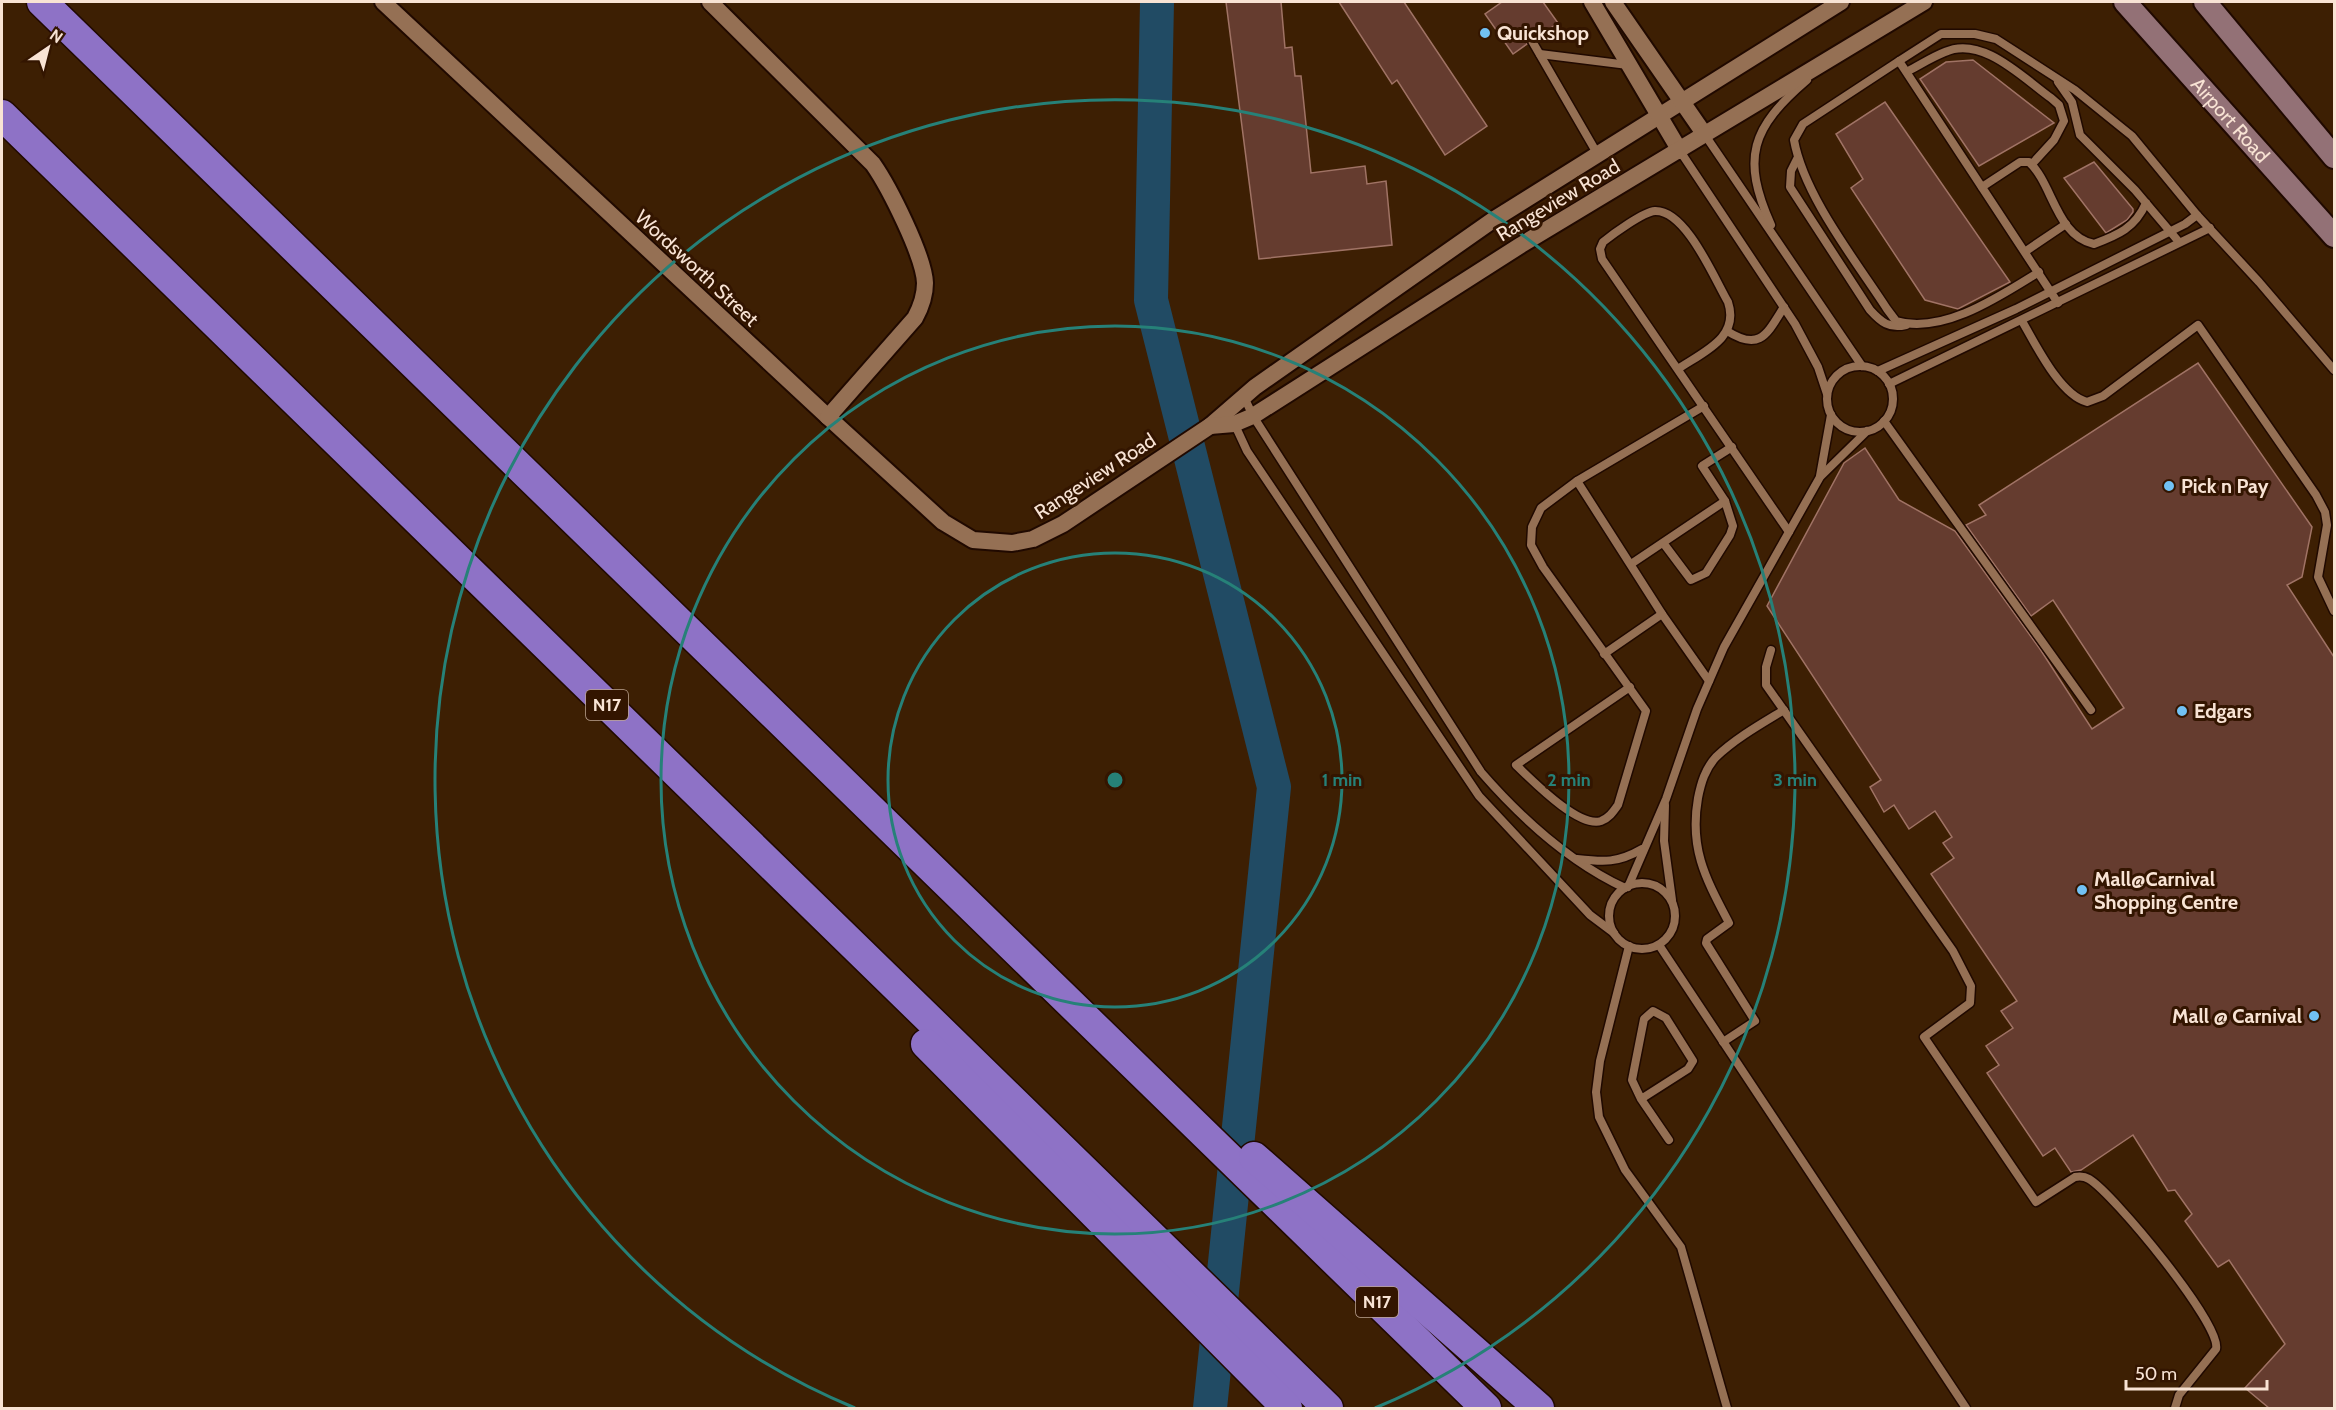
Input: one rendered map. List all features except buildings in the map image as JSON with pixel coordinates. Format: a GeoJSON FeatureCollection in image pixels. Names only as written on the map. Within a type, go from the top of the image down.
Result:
{"type":"FeatureCollection","features":[{"type":"Feature","properties":{"kind":"highway","name":"N17"},"geometry":{"type":"LineString","coordinates":[[42,2],[1054,989],[1221,1140],[1268,1196],[1486,1408]]}},
{"type":"Feature","properties":{"kind":"highway","name":"N17"},"geometry":{"type":"LineString","coordinates":[[2,116],[1328,1408]]}},
{"type":"Feature","properties":{"kind":"highway"},"geometry":{"type":"LineString","coordinates":[[340,444],[379,489],[1287,1408]]}},
{"type":"Feature","properties":{"kind":"highway"},"geometry":{"type":"LineString","coordinates":[[1221,1140],[1266,1167],[1539,1408]]}},
{"type":"Feature","properties":{"kind":"main road"},"geometry":{"type":"LineString","coordinates":[[2106,2],[2151,30]]}},
{"type":"Feature","properties":{"kind":"main road","name":"Airport Road"},"geometry":{"type":"LineString","coordinates":[[2125,2],[2334,236]]}},
{"type":"Feature","properties":{"kind":"main road"},"geometry":{"type":"LineString","coordinates":[[2205,2],[2334,158]]}},
{"type":"Feature","properties":{"kind":"street","name":"Wordsworth Street"},"geometry":{"type":"LineString","coordinates":[[383,2],[943,522],[973,540],[996,543]]}},
{"type":"Feature","properties":{"kind":"street"},"geometry":{"type":"LineString","coordinates":[[710,2],[873,164],[886,185],[924,274],[923,301],[915,318],[828,417]]}},
{"type":"Feature","properties":{"kind":"street"},"geometry":{"type":"LineString","coordinates":[[1592,2],[1680,151]]}},
{"type":"Feature","properties":{"kind":"street"},"geometry":{"type":"LineString","coordinates":[[1613,2],[1705,135]]}},
{"type":"Feature","properties":{"kind":"street","name":"Rangeview Road"},"geometry":{"type":"LineString","coordinates":[[1231,417],[1244,397],[1493,220],[1841,2]]}},
{"type":"Feature","properties":{"kind":"street","name":"Rangeview Road"},"geometry":{"type":"LineString","coordinates":[[996,543],[1024,542],[1048,532],[1210,426],[1231,417],[1253,416],[1521,245],[1924,2]]}},
{"type":"Feature","properties":{"kind":"lane"},"geometry":{"type":"LineString","coordinates":[[2039,272],[1980,307],[1925,326],[1907,325],[1896,321],[1818,200],[1797,159],[1794,140],[1803,124],[1941,33],[1982,35],[1996,39],[2106,113],[2132,136],[2197,215],[2259,282],[2334,370]]}},
{"type":"Feature","properties":{"kind":"lane"},"geometry":{"type":"LineString","coordinates":[[1982,35],[1988,54]]}},
{"type":"Feature","properties":{"kind":"lane"},"geometry":{"type":"LineString","coordinates":[[1532,40],[1598,155]]}},
{"type":"Feature","properties":{"kind":"lane"},"geometry":{"type":"LineString","coordinates":[[1908,72],[1946,51],[1975,50],[1988,54],[2051,98],[2061,110],[2064,121],[2054,140],[2032,164]]}},
{"type":"Feature","properties":{"kind":"lane"},"geometry":{"type":"LineString","coordinates":[[1781,247],[1759,198],[1754,178],[1756,146],[1759,136],[1784,100],[1839,53]]}},
{"type":"Feature","properties":{"kind":"lane"},"geometry":{"type":"LineString","coordinates":[[1540,54],[1628,65]]}},
{"type":"Feature","properties":{"kind":"lane"},"geometry":{"type":"LineString","coordinates":[[1899,61],[2026,251],[2058,303]]}},
{"type":"Feature","properties":{"kind":"lane"},"geometry":{"type":"LineString","coordinates":[[2054,77],[2072,102],[2080,135],[2146,203],[2179,242]]}},
{"type":"Feature","properties":{"kind":"lane"},"geometry":{"type":"LineString","coordinates":[[1705,135],[1862,366]]}},
{"type":"Feature","properties":{"kind":"lane"},"geometry":{"type":"LineString","coordinates":[[1680,151],[1784,307],[1818,367],[1831,415],[1820,477]]}},
{"type":"Feature","properties":{"kind":"lane"},"geometry":{"type":"LineString","coordinates":[[1797,159],[1791,171],[1790,187],[1870,310],[1883,323],[1896,328],[1907,325]]}},
{"type":"Feature","properties":{"kind":"lane"},"geometry":{"type":"LineString","coordinates":[[1982,187],[2020,162],[2027,161],[2032,164],[2066,224],[2084,240],[2094,244],[2117,236],[2136,222],[2146,203]]}},
{"type":"Feature","properties":{"kind":"lane"},"geometry":{"type":"LineString","coordinates":[[1678,369],[1720,341],[1727,331],[1731,318],[1728,302],[1678,219],[1667,213],[1649,212],[1606,239],[1600,249],[1602,259],[1789,532]]}},
{"type":"Feature","properties":{"kind":"lane"},"geometry":{"type":"LineString","coordinates":[[1878,371],[2051,290],[2197,215]]}},
{"type":"Feature","properties":{"kind":"lane"},"geometry":{"type":"LineString","coordinates":[[2026,251],[2066,224]]}},
{"type":"Feature","properties":{"kind":"lane"},"geometry":{"type":"LineString","coordinates":[[1889,384],[2210,228]]}},
{"type":"Feature","properties":{"kind":"lane"},"geometry":{"type":"LineString","coordinates":[[1727,331],[1740,339],[1751,342],[1758,340],[1772,327],[1784,307]]}},
{"type":"Feature","properties":{"kind":"lane"},"geometry":{"type":"LineString","coordinates":[[2022,321],[2050,366],[2074,397],[2087,402],[2095,401],[2198,325],[2321,504],[2327,525],[2318,577],[2334,611]]}},
{"type":"Feature","properties":{"kind":"lane"},"geometry":{"type":"LineString","coordinates":[[1626,888],[1666,799],[1709,681],[1724,647],[1820,477],[1867,431],[1884,421],[1892,403],[1889,384],[1878,371],[1862,366],[1843,370],[1830,385],[1827,394]]}},
{"type":"Feature","properties":{"kind":"lane"},"geometry":{"type":"LineString","coordinates":[[1244,397],[1253,416],[1481,772],[1504,798],[1574,858],[1626,888]]}},
{"type":"Feature","properties":{"kind":"lane"},"geometry":{"type":"LineString","coordinates":[[1630,687],[1516,765],[1546,794],[1588,821],[1600,822],[1610,816],[1618,805],[1646,711],[1630,687],[1604,654],[1543,567],[1531,545],[1532,527],[1537,513],[1577,481],[1704,406]]}},
{"type":"Feature","properties":{"kind":"lane"},"geometry":{"type":"LineString","coordinates":[[1831,415],[1846,429],[1867,431]]}},
{"type":"Feature","properties":{"kind":"lane"},"geometry":{"type":"LineString","coordinates":[[1231,417],[1253,460],[1479,796],[1590,915],[1629,946],[1639,949],[1659,945],[1673,928],[1674,907],[1664,841],[1666,799]]}},
{"type":"Feature","properties":{"kind":"lane"},"geometry":{"type":"LineString","coordinates":[[1884,421],[2091,710]]}},
{"type":"Feature","properties":{"kind":"lane"},"geometry":{"type":"LineString","coordinates":[[1664,544],[1691,580],[1706,573],[1732,530],[1733,522],[1725,501],[1702,466],[1732,447]]}},
{"type":"Feature","properties":{"kind":"lane"},"geometry":{"type":"LineString","coordinates":[[1577,481],[1662,614],[1709,681]]}},
{"type":"Feature","properties":{"kind":"lane"},"geometry":{"type":"LineString","coordinates":[[1631,564],[1725,501]]}},
{"type":"Feature","properties":{"kind":"lane"},"geometry":{"type":"LineString","coordinates":[[1604,654],[1662,614]]}},
{"type":"Feature","properties":{"kind":"lane"},"geometry":{"type":"LineString","coordinates":[[1772,650],[1766,667],[1766,685],[1953,951],[1971,986],[1971,1001],[1924,1037],[2036,1202],[2075,1178],[2090,1180],[2119,1207],[2153,1245],[2208,1324],[2216,1342],[2216,1349],[2179,1395],[2175,1408]]}},
{"type":"Feature","properties":{"kind":"lane"},"geometry":{"type":"LineString","coordinates":[[1723,1042],[1755,1021],[1706,944],[1708,938],[1729,923],[1705,877],[1697,855],[1694,822],[1697,801],[1701,780],[1715,759],[1739,738],[1784,710]]}},
{"type":"Feature","properties":{"kind":"lane"},"geometry":{"type":"LineString","coordinates":[[1574,858],[1604,862],[1625,859],[1643,849]]}},
{"type":"Feature","properties":{"kind":"lane"},"geometry":{"type":"LineString","coordinates":[[1614,933],[1610,913],[1617,895],[1626,888],[1644,883],[1652,885],[1666,893],[1674,907]]}},
{"type":"Feature","properties":{"kind":"lane"},"geometry":{"type":"LineString","coordinates":[[1659,945],[1966,1408]]}},
{"type":"Feature","properties":{"kind":"lane"},"geometry":{"type":"LineString","coordinates":[[1629,946],[1599,1061],[1596,1092],[1599,1117],[1625,1170],[1681,1247],[1727,1408]]}},
{"type":"Feature","properties":{"kind":"lane"},"geometry":{"type":"LineString","coordinates":[[1641,1100],[1688,1070],[1693,1061],[1666,1018],[1653,1011],[1644,1019],[1632,1077],[1641,1100],[1669,1140]]}},
{"type":"Feature","properties":{"kind":"waterway"},"geometry":{"type":"LineString","coordinates":[[1157,2],[1151,300],[1274,787],[1210,1408]]}},
{"type":"Feature","properties":{"kind":"place","name":"Quickshop"},"geometry":{"type":"Point","coordinates":[1485,33]}},
{"type":"Feature","properties":{"kind":"place","name":"Pick n Pay"},"geometry":{"type":"Point","coordinates":[2169,486]}},
{"type":"Feature","properties":{"kind":"place","name":"Edgars"},"geometry":{"type":"Point","coordinates":[2182,711]}},
{"type":"Feature","properties":{"kind":"place","name":"Mall@Carnival Shopping Centre"},"geometry":{"type":"Point","coordinates":[2082,890]}},
{"type":"Feature","properties":{"kind":"place","name":"Mall @ Carnival"},"geometry":{"type":"Point","coordinates":[2314,1016]}}]}
